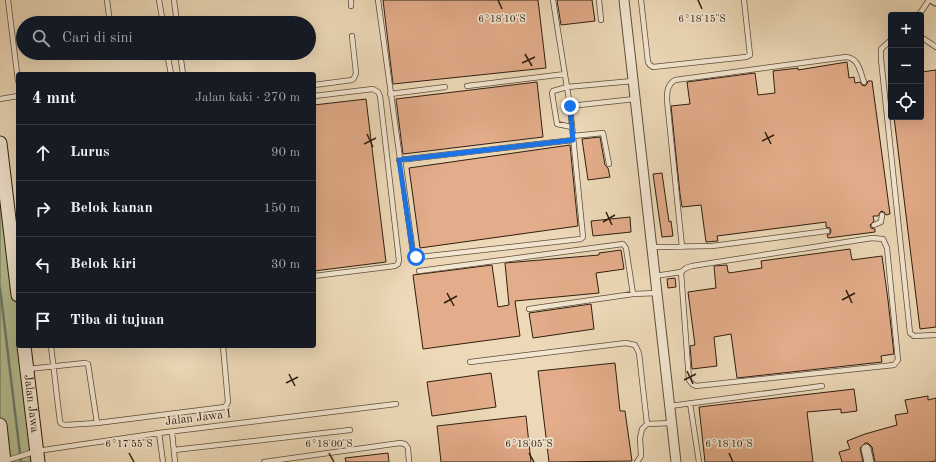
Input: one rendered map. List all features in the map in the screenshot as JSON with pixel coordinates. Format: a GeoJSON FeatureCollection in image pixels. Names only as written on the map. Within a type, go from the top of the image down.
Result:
{"type":"FeatureCollection","features":[{"type":"Feature","properties":{"kind":"street"},"geometry":{"type":"LineString","coordinates":[[624,0],[676,462]]}},
{"type":"Feature","properties":{"kind":"street"},"geometry":{"type":"LineString","coordinates":[[0,143],[14,233],[16,264]]}},
{"type":"Feature","properties":{"kind":"street","name":"Jalan Jawa"},"geometry":{"type":"LineString","coordinates":[[24,348],[34,455]]}},
{"type":"Feature","properties":{"kind":"street"},"geometry":{"type":"LineString","coordinates":[[0,425],[5,461]]}},
{"type":"Feature","properties":{"kind":"street"},"geometry":{"type":"LineString","coordinates":[[866,449],[869,462]]}},
{"type":"Feature","properties":{"kind":"lane"},"geometry":{"type":"LineString","coordinates":[[8,0],[17,72]]}},
{"type":"Feature","properties":{"kind":"lane"},"geometry":{"type":"LineString","coordinates":[[108,0],[109,16]]}},
{"type":"Feature","properties":{"kind":"lane"},"geometry":{"type":"LineString","coordinates":[[160,0],[162,16]]}},
{"type":"Feature","properties":{"kind":"lane"},"geometry":{"type":"LineString","coordinates":[[174,0],[176,16]]}},
{"type":"Feature","properties":{"kind":"lane"},"geometry":{"type":"LineString","coordinates":[[350,0],[351,6]]}},
{"type":"Feature","properties":{"kind":"lane"},"geometry":{"type":"LineString","coordinates":[[378,0],[399,160],[413,253],[416,257],[566,241],[581,239],[583,237],[570,106],[553,0]]}},
{"type":"Feature","properties":{"kind":"lane"},"geometry":{"type":"LineString","coordinates":[[599,0],[601,20]]}},
{"type":"Feature","properties":{"kind":"lane"},"geometry":{"type":"LineString","coordinates":[[641,0],[648,62],[650,66],[653,67],[746,57],[750,55],[744,0]]}},
{"type":"Feature","properties":{"kind":"lane"},"geometry":{"type":"LineString","coordinates":[[921,12],[932,1]]}},
{"type":"Feature","properties":{"kind":"lane"},"geometry":{"type":"LineString","coordinates":[[316,86],[352,80],[354,78],[356,73],[352,36]]}},
{"type":"Feature","properties":{"kind":"lane"},"geometry":{"type":"LineString","coordinates":[[924,39],[936,47]]}},
{"type":"Feature","properties":{"kind":"lane"},"geometry":{"type":"LineString","coordinates":[[888,43],[882,49],[881,59],[910,333],[914,336],[936,335]]}},
{"type":"Feature","properties":{"kind":"lane"},"geometry":{"type":"LineString","coordinates":[[682,248],[667,100],[670,82],[675,80],[846,57],[857,62],[864,82]]}},
{"type":"Feature","properties":{"kind":"lane"},"geometry":{"type":"LineString","coordinates":[[168,60],[171,72]]}},
{"type":"Feature","properties":{"kind":"lane"},"geometry":{"type":"LineString","coordinates":[[181,60],[182,72]]}},
{"type":"Feature","properties":{"kind":"lane"},"geometry":{"type":"LineString","coordinates":[[467,86],[565,74]]}},
{"type":"Feature","properties":{"kind":"lane"},"geometry":{"type":"LineString","coordinates":[[572,127],[557,124],[552,93],[555,90],[567,87],[633,81]]}},
{"type":"Feature","properties":{"kind":"lane"},"geometry":{"type":"LineString","coordinates":[[390,94],[445,87]]}},
{"type":"Feature","properties":{"kind":"lane"},"geometry":{"type":"LineString","coordinates":[[316,96],[373,89],[378,92],[380,96],[399,260],[398,264],[395,266],[316,276]]}},
{"type":"Feature","properties":{"kind":"lane"},"geometry":{"type":"LineString","coordinates":[[0,99],[16,96]]}},
{"type":"Feature","properties":{"kind":"lane"},"geometry":{"type":"LineString","coordinates":[[570,106],[635,99]]}},
{"type":"Feature","properties":{"kind":"lane"},"geometry":{"type":"LineString","coordinates":[[399,160],[603,133],[609,164]]}},
{"type":"Feature","properties":{"kind":"lane"},"geometry":{"type":"LineString","coordinates":[[874,225],[881,222],[882,215]]}},
{"type":"Feature","properties":{"kind":"lane"},"geometry":{"type":"LineString","coordinates":[[652,247],[682,248],[712,246],[827,231]]}},
{"type":"Feature","properties":{"kind":"lane"},"geometry":{"type":"LineString","coordinates":[[655,276],[681,272],[692,266],[872,238],[883,239],[887,248],[898,360],[894,365],[696,386],[689,380],[681,272]]}},
{"type":"Feature","properties":{"kind":"lane"},"geometry":{"type":"LineString","coordinates":[[419,271],[623,244],[626,248],[633,294]]}},
{"type":"Feature","properties":{"kind":"lane"},"geometry":{"type":"LineString","coordinates":[[529,309],[633,294],[657,293]]}},
{"type":"Feature","properties":{"kind":"lane"},"geometry":{"type":"LineString","coordinates":[[470,362],[626,343],[635,345],[638,353],[647,424]]}},
{"type":"Feature","properties":{"kind":"lane"},"geometry":{"type":"LineString","coordinates":[[51,348],[60,422],[62,424],[97,423],[225,407],[228,402],[223,348]]}},
{"type":"Feature","properties":{"kind":"lane"},"geometry":{"type":"LineString","coordinates":[[27,370],[85,362],[88,364],[97,423]]}},
{"type":"Feature","properties":{"kind":"lane"},"geometry":{"type":"LineString","coordinates":[[670,406],[822,386]]}},
{"type":"Feature","properties":{"kind":"lane"},"geometry":{"type":"LineString","coordinates":[[690,403],[698,462]]}},
{"type":"Feature","properties":{"kind":"lane","name":"Jalan Jawa I"},"geometry":{"type":"LineString","coordinates":[[5,461],[160,433],[396,404]]}},
{"type":"Feature","properties":{"kind":"lane"},"geometry":{"type":"LineString","coordinates":[[637,462],[641,456],[640,438],[642,428],[647,424],[672,423]]}},
{"type":"Feature","properties":{"kind":"lane"},"geometry":{"type":"LineString","coordinates":[[174,450],[350,430]]}},
{"type":"Feature","properties":{"kind":"lane"},"geometry":{"type":"LineString","coordinates":[[172,432],[175,462]]}},
{"type":"Feature","properties":{"kind":"lane"},"geometry":{"type":"LineString","coordinates":[[160,433],[163,462]]}},
{"type":"Feature","properties":{"kind":"lane"},"geometry":{"type":"LineString","coordinates":[[264,462],[400,443],[405,444],[408,448],[409,462]]}},
{"type":"Feature","properties":{"kind":"green space"},"geometry":{"type":"Polygon","coordinates":[[[0,143],[16,277],[16,348],[18,348],[38,462],[4,462],[0,424],[0,143]]]}},
{"type":"Feature","properties":{"kind":"building"},"geometry":{"type":"Polygon","coordinates":[[[383,0],[538,0],[546,68],[393,84],[383,0]]]}},
{"type":"Feature","properties":{"kind":"building"},"geometry":{"type":"Polygon","coordinates":[[[557,0],[592,0],[595,21],[561,25],[557,0]]]}},
{"type":"Feature","properties":{"kind":"building"},"geometry":{"type":"Polygon","coordinates":[[[847,62],[849,78],[854,77],[855,83],[860,82],[865,86],[868,81],[872,81],[890,214],[886,215],[881,211],[878,216],[873,216],[874,221],[870,225],[871,228],[875,229],[875,232],[828,238],[827,235],[830,234],[831,231],[830,228],[826,227],[826,222],[717,236],[718,241],[706,242],[701,205],[682,207],[680,194],[671,106],[690,104],[687,82],[755,73],[758,95],[775,93],[773,71],[798,68],[798,70],[847,62]]]}},
{"type":"Feature","properties":{"kind":"building"},"geometry":{"type":"Polygon","coordinates":[[[936,70],[936,327],[920,329],[894,120],[924,120],[924,72],[936,70]]]}},
{"type":"Feature","properties":{"kind":"building"},"geometry":{"type":"Polygon","coordinates":[[[537,82],[543,137],[403,154],[396,99],[537,82]]]}},
{"type":"Feature","properties":{"kind":"building"},"geometry":{"type":"Polygon","coordinates":[[[366,99],[386,262],[316,271],[316,105],[366,99]]]}},
{"type":"Feature","properties":{"kind":"building"},"geometry":{"type":"Polygon","coordinates":[[[600,137],[605,165],[608,168],[610,177],[588,180],[582,139],[600,137]]]}},
{"type":"Feature","properties":{"kind":"building"},"geometry":{"type":"Polygon","coordinates":[[[570,145],[578,226],[420,248],[409,168],[570,145]]]}},
{"type":"Feature","properties":{"kind":"building"},"geometry":{"type":"Polygon","coordinates":[[[662,173],[669,222],[671,221],[673,236],[662,237],[653,174],[662,173]]]}},
{"type":"Feature","properties":{"kind":"building"},"geometry":{"type":"Polygon","coordinates":[[[630,217],[631,232],[593,236],[591,221],[630,217]]]}},
{"type":"Feature","properties":{"kind":"building"},"geometry":{"type":"Polygon","coordinates":[[[850,249],[852,260],[882,256],[894,354],[881,356],[882,362],[737,378],[731,334],[714,337],[717,366],[692,369],[690,346],[695,345],[688,292],[716,288],[714,266],[727,265],[729,273],[762,268],[761,261],[850,249]]]}},
{"type":"Feature","properties":{"kind":"building"},"geometry":{"type":"Polygon","coordinates":[[[621,250],[624,269],[596,273],[599,293],[515,301],[520,336],[423,349],[413,275],[492,265],[498,307],[509,305],[505,263],[599,255],[599,253],[621,250]]]}},
{"type":"Feature","properties":{"kind":"building"},"geometry":{"type":"Polygon","coordinates":[[[675,278],[676,287],[668,288],[667,279],[675,278]]]}},
{"type":"Feature","properties":{"kind":"building"},"geometry":{"type":"Polygon","coordinates":[[[591,304],[594,329],[533,338],[529,313],[591,304]]]}},
{"type":"Feature","properties":{"kind":"building"},"geometry":{"type":"Polygon","coordinates":[[[615,363],[620,411],[625,411],[632,461],[549,462],[538,371],[615,363]]]}},
{"type":"Feature","properties":{"kind":"building"},"geometry":{"type":"Polygon","coordinates":[[[491,373],[496,407],[432,416],[427,382],[491,373]]]}},
{"type":"Feature","properties":{"kind":"building"},"geometry":{"type":"Polygon","coordinates":[[[854,389],[857,411],[841,413],[841,409],[807,412],[813,462],[705,462],[699,407],[854,389]]]}},
{"type":"Feature","properties":{"kind":"building"},"geometry":{"type":"Polygon","coordinates":[[[928,396],[928,400],[936,398],[936,461],[875,462],[872,447],[868,443],[865,443],[860,448],[863,462],[842,462],[839,452],[850,449],[847,441],[897,425],[895,415],[908,413],[905,400],[928,396]]]}},
{"type":"Feature","properties":{"kind":"building"},"geometry":{"type":"Polygon","coordinates":[[[526,416],[531,462],[441,462],[437,426],[526,416]]]}},
{"type":"Feature","properties":{"kind":"building"},"geometry":{"type":"Polygon","coordinates":[[[388,453],[389,462],[346,462],[345,458],[388,453]]]}},
{"type":"Feature","properties":{"kind":"waterway"},"geometry":{"type":"LineString","coordinates":[[0,288],[21,462]]}},
{"type":"Feature","properties":{"kind":"route"},"geometry":{"type":"LineString","coordinates":[[416,257],[413,253],[399,160],[573,140],[570,106]]}}]}
